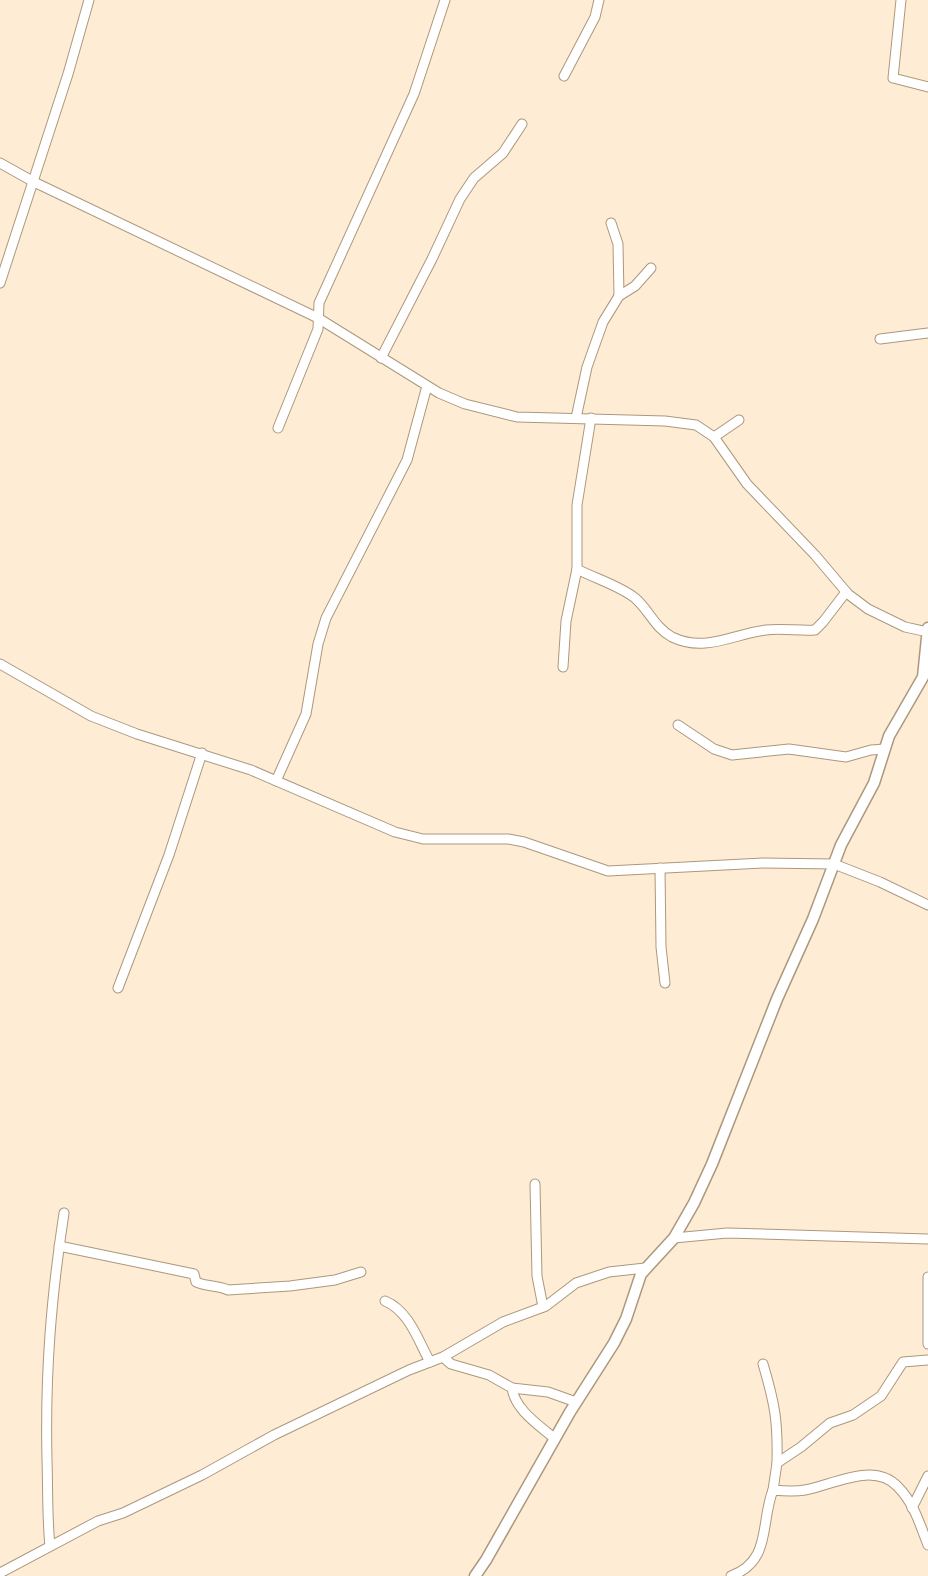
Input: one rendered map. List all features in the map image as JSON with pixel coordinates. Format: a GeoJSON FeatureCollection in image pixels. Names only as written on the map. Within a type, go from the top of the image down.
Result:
{"type":"FeatureCollection","features":[{"type":"Feature","properties":{"kind":"street"},"geometry":{"type":"LineString","coordinates":[[0,283],[34,182],[89,0]]}},
{"type":"Feature","properties":{"kind":"street"},"geometry":{"type":"LineString","coordinates":[[278,428],[318,329],[319,303],[414,94],[445,0]]}},
{"type":"Feature","properties":{"kind":"street"},"geometry":{"type":"LineString","coordinates":[[565,76],[595,17],[599,0]]}},
{"type":"Feature","properties":{"kind":"street"},"geometry":{"type":"LineString","coordinates":[[901,0],[893,78],[928,87]]}},
{"type":"Feature","properties":{"kind":"street"},"geometry":{"type":"LineString","coordinates":[[381,358],[460,199],[474,178],[503,153],[522,124]]}},
{"type":"Feature","properties":{"kind":"street"},"geometry":{"type":"LineString","coordinates":[[0,163],[34,182],[317,318],[427,386],[465,404],[517,418],[591,418],[690,424],[714,438],[747,484],[815,555],[846,592],[887,619],[905,627],[928,631],[923,677],[889,736],[874,783],[841,845],[712,1164],[674,1238],[645,1268],[636,1283],[626,1319],[475,1576]]}},
{"type":"Feature","properties":{"kind":"street"},"geometry":{"type":"LineString","coordinates":[[611,223],[618,244],[620,296]]}},
{"type":"Feature","properties":{"kind":"street"},"geometry":{"type":"LineString","coordinates":[[576,418],[587,368],[603,322],[620,296],[635,286],[651,268]]}},
{"type":"Feature","properties":{"kind":"street"},"geometry":{"type":"LineString","coordinates":[[880,339],[928,333]]}},
{"type":"Feature","properties":{"kind":"street"},"geometry":{"type":"LineString","coordinates":[[276,780],[306,714],[318,644],[326,618],[407,460],[427,386]]}},
{"type":"Feature","properties":{"kind":"street"},"geometry":{"type":"LineString","coordinates":[[563,667],[566,621],[577,569],[576,519],[591,418]]}},
{"type":"Feature","properties":{"kind":"street"},"geometry":{"type":"LineString","coordinates":[[714,438],[739,419]]}},
{"type":"Feature","properties":{"kind":"street"},"geometry":{"type":"LineString","coordinates":[[577,569],[633,597],[661,629],[671,636],[700,645],[723,641],[748,632],[815,630],[846,592]]}},
{"type":"Feature","properties":{"kind":"street"},"geometry":{"type":"LineString","coordinates":[[0,664],[90,716],[276,780],[409,837],[508,839],[608,871],[763,863],[834,864],[928,905]]}},
{"type":"Feature","properties":{"kind":"street"},"geometry":{"type":"LineString","coordinates":[[678,725],[714,749],[733,755],[781,749],[846,757],[885,749]]}},
{"type":"Feature","properties":{"kind":"street"},"geometry":{"type":"LineString","coordinates":[[118,988],[169,855],[202,753]]}},
{"type":"Feature","properties":{"kind":"street"},"geometry":{"type":"LineString","coordinates":[[660,868],[661,947],[665,983]]}},
{"type":"Feature","properties":{"kind":"street"},"geometry":{"type":"LineString","coordinates":[[535,1184],[537,1276],[543,1307]]}},
{"type":"Feature","properties":{"kind":"street"},"geometry":{"type":"LineString","coordinates":[[50,1546],[46,1512],[46,1394],[50,1319],[64,1213]]}},
{"type":"Feature","properties":{"kind":"street"},"geometry":{"type":"LineString","coordinates":[[674,1238],[727,1233],[928,1239]]}},
{"type":"Feature","properties":{"kind":"street"},"geometry":{"type":"LineString","coordinates":[[59,1246],[194,1274],[196,1283],[228,1290],[335,1280],[361,1272]]}},
{"type":"Feature","properties":{"kind":"street"},"geometry":{"type":"LineString","coordinates":[[0,1573],[98,1521],[123,1513],[202,1475],[274,1435],[443,1357],[503,1322],[543,1307],[569,1287],[609,1272],[645,1268]]}},
{"type":"Feature","properties":{"kind":"street"},"geometry":{"type":"LineString","coordinates":[[928,1278],[928,1344]]}},
{"type":"Feature","properties":{"kind":"street"},"geometry":{"type":"LineString","coordinates":[[385,1301],[397,1306],[404,1313],[430,1362]]}},
{"type":"Feature","properties":{"kind":"street"},"geometry":{"type":"LineString","coordinates":[[443,1357],[451,1364],[489,1375],[512,1388],[548,1392],[576,1402]]}},
{"type":"Feature","properties":{"kind":"street"},"geometry":{"type":"LineString","coordinates":[[777,1463],[830,1423],[853,1415],[881,1396],[901,1363],[928,1360]]}},
{"type":"Feature","properties":{"kind":"street"},"geometry":{"type":"LineString","coordinates":[[731,1576],[745,1573],[760,1552],[777,1463],[778,1424],[775,1403],[763,1364]]}},
{"type":"Feature","properties":{"kind":"street"},"geometry":{"type":"LineString","coordinates":[[512,1388],[523,1411],[555,1439]]}},
{"type":"Feature","properties":{"kind":"street"},"geometry":{"type":"LineString","coordinates":[[772,1490],[801,1491],[848,1478],[880,1476],[898,1487],[912,1508],[928,1545]]}},
{"type":"Feature","properties":{"kind":"street"},"geometry":{"type":"LineString","coordinates":[[912,1508],[928,1476]]}}]}
